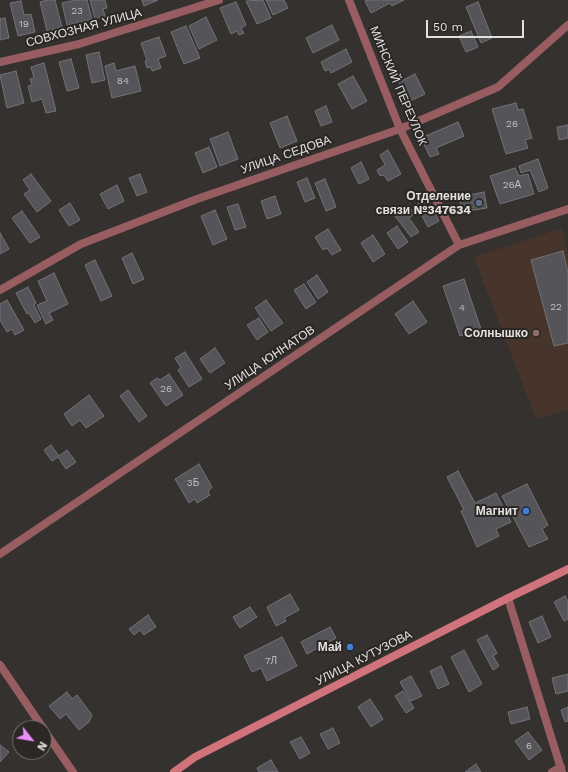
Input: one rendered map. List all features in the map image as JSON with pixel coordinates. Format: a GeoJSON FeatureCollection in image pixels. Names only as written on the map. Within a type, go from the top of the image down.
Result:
{"type":"FeatureCollection","features":[{"type":"Feature","properties":{"kind":"main road","name":"УЛИЦА КУТУЗОВА"},"geometry":{"type":"LineString","coordinates":[[174,772],[195,757],[568,569]]}},
{"type":"Feature","properties":{"kind":"street","name":"СОВХОЗНАЯ УЛИЦА"},"geometry":{"type":"LineString","coordinates":[[0,62],[79,44],[219,0]]}},
{"type":"Feature","properties":{"kind":"street","name":"МИНСКИЙ ПЕРЕУЛОК"},"geometry":{"type":"LineString","coordinates":[[349,0],[400,129],[460,245]]}},
{"type":"Feature","properties":{"kind":"street","name":"УЛИЦА СЕДОВА"},"geometry":{"type":"LineString","coordinates":[[0,290],[81,244],[197,199],[400,129],[498,87],[568,25]]}},
{"type":"Feature","properties":{"kind":"street","name":"УЛИЦА ЮННАТОВ"},"geometry":{"type":"LineString","coordinates":[[0,554],[460,245],[568,209]]}},
{"type":"Feature","properties":{"kind":"street"},"geometry":{"type":"LineString","coordinates":[[508,598],[562,769],[552,772]]}},
{"type":"Feature","properties":{"kind":"street"},"geometry":{"type":"LineString","coordinates":[[0,665],[37,720]]}},
{"type":"Feature","properties":{"kind":"street"},"geometry":{"type":"LineString","coordinates":[[52,742],[73,772]]}},
{"type":"Feature","properties":{"kind":"shaded area","name":"Солнышко"},"geometry":{"type":"Polygon","coordinates":[[[562,228],[568,255],[568,410],[536,419],[474,257],[562,228]]]}},
{"type":"Feature","properties":{"kind":"building"},"geometry":{"type":"Polygon","coordinates":[[[55,0],[62,27],[47,31],[40,2],[55,0]]]}},
{"type":"Feature","properties":{"kind":"building"},"geometry":{"type":"Polygon","coordinates":[[[75,0],[87,0],[92,19],[67,25],[62,3],[75,0]]]}},
{"type":"Feature","properties":{"kind":"building"},"geometry":{"type":"Polygon","coordinates":[[[90,0],[105,0],[107,8],[103,9],[105,16],[95,19],[90,0]]]}},
{"type":"Feature","properties":{"kind":"building"},"geometry":{"type":"Polygon","coordinates":[[[142,0],[158,0],[144,6],[142,0]]]}},
{"type":"Feature","properties":{"kind":"building"},"geometry":{"type":"Polygon","coordinates":[[[263,0],[271,18],[257,24],[246,1],[263,0]]]}},
{"type":"Feature","properties":{"kind":"building"},"geometry":{"type":"Polygon","coordinates":[[[266,0],[284,0],[288,8],[273,15],[266,0]]]}},
{"type":"Feature","properties":{"kind":"building"},"geometry":{"type":"Polygon","coordinates":[[[404,0],[392,6],[390,3],[371,13],[365,1],[404,0]]]}},
{"type":"Feature","properties":{"kind":"building"},"geometry":{"type":"Polygon","coordinates":[[[21,1],[24,15],[31,14],[35,32],[18,36],[10,3],[21,1]]]}},
{"type":"Feature","properties":{"kind":"building"},"geometry":{"type":"Polygon","coordinates":[[[236,2],[246,25],[241,28],[244,33],[239,35],[237,31],[231,34],[220,8],[236,2]]]}},
{"type":"Feature","properties":{"kind":"building"},"geometry":{"type":"Polygon","coordinates":[[[478,2],[492,38],[481,43],[466,7],[478,2]]]}},
{"type":"Feature","properties":{"kind":"building"},"geometry":{"type":"Polygon","coordinates":[[[206,17],[217,40],[199,49],[189,26],[206,17]]]}},
{"type":"Feature","properties":{"kind":"building"},"geometry":{"type":"Polygon","coordinates":[[[5,18],[9,38],[0,40],[0,19],[5,18]]]}},
{"type":"Feature","properties":{"kind":"building"},"geometry":{"type":"Polygon","coordinates":[[[332,25],[339,40],[313,53],[306,38],[332,25]]]}},
{"type":"Feature","properties":{"kind":"building"},"geometry":{"type":"Polygon","coordinates":[[[186,26],[200,58],[184,64],[171,32],[186,26]]]}},
{"type":"Feature","properties":{"kind":"building"},"geometry":{"type":"Polygon","coordinates":[[[471,31],[478,47],[466,52],[459,36],[471,31]]]}},
{"type":"Feature","properties":{"kind":"building"},"geometry":{"type":"Polygon","coordinates":[[[159,37],[166,56],[158,59],[161,68],[152,71],[151,67],[147,68],[145,61],[147,60],[141,43],[159,37]]]}},
{"type":"Feature","properties":{"kind":"building"},"geometry":{"type":"Polygon","coordinates":[[[346,49],[352,62],[331,73],[329,69],[325,71],[321,62],[346,49]]]}},
{"type":"Feature","properties":{"kind":"building"},"geometry":{"type":"Polygon","coordinates":[[[99,52],[105,80],[92,83],[86,55],[99,52]]]}},
{"type":"Feature","properties":{"kind":"building"},"geometry":{"type":"Polygon","coordinates":[[[71,59],[79,88],[67,91],[59,62],[71,59]]]}},
{"type":"Feature","properties":{"kind":"building"},"geometry":{"type":"Polygon","coordinates":[[[44,63],[56,111],[46,113],[42,99],[32,102],[28,86],[32,85],[30,79],[34,78],[31,67],[44,63]]]}},
{"type":"Feature","properties":{"kind":"building"},"geometry":{"type":"Polygon","coordinates":[[[114,63],[116,71],[135,66],[141,91],[112,98],[105,66],[114,63]]]}},
{"type":"Feature","properties":{"kind":"building"},"geometry":{"type":"Polygon","coordinates":[[[16,71],[24,103],[7,108],[0,75],[16,71]]]}},
{"type":"Feature","properties":{"kind":"building"},"geometry":{"type":"Polygon","coordinates":[[[415,74],[425,94],[408,102],[399,82],[415,74]]]}},
{"type":"Feature","properties":{"kind":"building"},"geometry":{"type":"Polygon","coordinates":[[[353,76],[367,101],[352,109],[338,84],[353,76]]]}},
{"type":"Feature","properties":{"kind":"building"},"geometry":{"type":"Polygon","coordinates":[[[516,103],[518,110],[523,109],[532,138],[525,140],[528,148],[506,154],[492,109],[516,103]]]}},
{"type":"Feature","properties":{"kind":"building"},"geometry":{"type":"Polygon","coordinates":[[[326,106],[332,122],[321,126],[315,111],[326,106]]]}},
{"type":"Feature","properties":{"kind":"building"},"geometry":{"type":"Polygon","coordinates":[[[287,116],[297,141],[280,148],[270,123],[287,116]]]}},
{"type":"Feature","properties":{"kind":"building"},"geometry":{"type":"Polygon","coordinates":[[[458,122],[464,136],[436,148],[439,154],[430,157],[421,138],[458,122]]]}},
{"type":"Feature","properties":{"kind":"building"},"geometry":{"type":"Polygon","coordinates":[[[568,125],[568,138],[559,140],[557,127],[568,125]]]}},
{"type":"Feature","properties":{"kind":"building"},"geometry":{"type":"Polygon","coordinates":[[[228,132],[238,159],[220,166],[210,139],[228,132]]]}},
{"type":"Feature","properties":{"kind":"building"},"geometry":{"type":"Polygon","coordinates":[[[209,147],[217,167],[203,173],[195,153],[209,147]]]}},
{"type":"Feature","properties":{"kind":"building"},"geometry":{"type":"Polygon","coordinates":[[[388,150],[401,174],[388,181],[384,175],[380,176],[377,170],[385,165],[380,155],[388,150]]]}},
{"type":"Feature","properties":{"kind":"building"},"geometry":{"type":"Polygon","coordinates":[[[538,159],[548,188],[539,192],[530,170],[521,173],[519,166],[538,159]]]}},
{"type":"Feature","properties":{"kind":"building"},"geometry":{"type":"Polygon","coordinates":[[[361,162],[369,179],[359,184],[351,168],[361,162]]]}},
{"type":"Feature","properties":{"kind":"building"},"geometry":{"type":"Polygon","coordinates":[[[515,168],[519,176],[528,174],[534,194],[500,204],[490,176],[515,168]]]}},
{"type":"Feature","properties":{"kind":"building"},"geometry":{"type":"Polygon","coordinates":[[[31,174],[51,201],[37,212],[24,194],[30,190],[23,180],[31,174]]]}},
{"type":"Feature","properties":{"kind":"building"},"geometry":{"type":"Polygon","coordinates":[[[140,174],[147,192],[137,196],[129,178],[140,174]]]}},
{"type":"Feature","properties":{"kind":"building"},"geometry":{"type":"Polygon","coordinates":[[[307,178],[315,198],[305,202],[297,182],[307,178]]]}},
{"type":"Feature","properties":{"kind":"building"},"geometry":{"type":"Polygon","coordinates":[[[325,179],[336,207],[326,211],[315,183],[325,179]]]}},
{"type":"Feature","properties":{"kind":"building"},"geometry":{"type":"Polygon","coordinates":[[[117,185],[124,201],[108,209],[100,194],[117,185]]]}},
{"type":"Feature","properties":{"kind":"building"},"geometry":{"type":"Polygon","coordinates":[[[484,192],[487,208],[462,212],[459,197],[484,192]]]}},
{"type":"Feature","properties":{"kind":"building"},"geometry":{"type":"Polygon","coordinates":[[[275,196],[281,214],[267,219],[261,201],[275,196]]]}},
{"type":"Feature","properties":{"kind":"building"},"geometry":{"type":"Polygon","coordinates":[[[428,199],[439,221],[428,227],[416,205],[428,199]]]}},
{"type":"Feature","properties":{"kind":"building"},"geometry":{"type":"Polygon","coordinates":[[[70,203],[80,220],[69,226],[59,210],[70,203]]]}},
{"type":"Feature","properties":{"kind":"building"},"geometry":{"type":"Polygon","coordinates":[[[238,204],[246,227],[235,230],[227,207],[238,204]]]}},
{"type":"Feature","properties":{"kind":"building"},"geometry":{"type":"Polygon","coordinates":[[[409,206],[414,214],[409,218],[419,232],[411,237],[395,216],[409,206]]]}},
{"type":"Feature","properties":{"kind":"building"},"geometry":{"type":"Polygon","coordinates":[[[215,210],[227,239],[213,245],[201,216],[215,210]]]}},
{"type":"Feature","properties":{"kind":"building"},"geometry":{"type":"Polygon","coordinates":[[[22,211],[40,237],[30,243],[12,218],[22,211]]]}},
{"type":"Feature","properties":{"kind":"building"},"geometry":{"type":"Polygon","coordinates":[[[397,226],[408,242],[398,249],[387,233],[397,226]]]}},
{"type":"Feature","properties":{"kind":"building"},"geometry":{"type":"Polygon","coordinates":[[[328,229],[341,250],[332,255],[327,248],[323,250],[315,237],[328,229]]]}},
{"type":"Feature","properties":{"kind":"building"},"geometry":{"type":"Polygon","coordinates":[[[0,233],[9,249],[0,254],[0,233]]]}},
{"type":"Feature","properties":{"kind":"building"},"geometry":{"type":"Polygon","coordinates":[[[373,235],[385,254],[373,262],[361,243],[373,235]]]}},
{"type":"Feature","properties":{"kind":"building","name":"Солнышко"},"geometry":{"type":"Polygon","coordinates":[[[563,251],[568,272],[568,343],[554,346],[531,260],[563,251]]]}},
{"type":"Feature","properties":{"kind":"building"},"geometry":{"type":"Polygon","coordinates":[[[132,253],[144,279],[133,284],[122,258],[132,253]]]}},
{"type":"Feature","properties":{"kind":"building"},"geometry":{"type":"Polygon","coordinates":[[[95,260],[112,296],[101,301],[85,265],[95,260]]]}},
{"type":"Feature","properties":{"kind":"building"},"geometry":{"type":"Polygon","coordinates":[[[54,273],[68,304],[49,313],[53,320],[46,324],[37,305],[47,301],[38,281],[54,273]]]}},
{"type":"Feature","properties":{"kind":"building"},"geometry":{"type":"Polygon","coordinates":[[[317,275],[328,292],[318,299],[307,282],[317,275]]]}},
{"type":"Feature","properties":{"kind":"building"},"geometry":{"type":"Polygon","coordinates":[[[464,279],[481,329],[460,336],[443,286],[464,279]]]}},
{"type":"Feature","properties":{"kind":"building"},"geometry":{"type":"Polygon","coordinates":[[[304,284],[316,302],[306,309],[294,290],[304,284]]]}},
{"type":"Feature","properties":{"kind":"building"},"geometry":{"type":"Polygon","coordinates":[[[28,287],[36,303],[34,305],[41,319],[35,323],[29,313],[27,314],[16,293],[28,287]]]}},
{"type":"Feature","properties":{"kind":"building"},"geometry":{"type":"Polygon","coordinates":[[[7,300],[24,330],[15,335],[12,329],[7,332],[0,320],[0,304],[7,300]]]}},
{"type":"Feature","properties":{"kind":"building"},"geometry":{"type":"Polygon","coordinates":[[[266,300],[283,323],[271,331],[255,308],[266,300]]]}},
{"type":"Feature","properties":{"kind":"building"},"geometry":{"type":"Polygon","coordinates":[[[413,301],[427,322],[409,334],[395,314],[413,301]]]}},
{"type":"Feature","properties":{"kind":"building"},"geometry":{"type":"Polygon","coordinates":[[[259,318],[268,332],[257,340],[247,325],[259,318]]]}},
{"type":"Feature","properties":{"kind":"building"},"geometry":{"type":"Polygon","coordinates":[[[215,348],[225,363],[210,373],[200,359],[215,348]]]}},
{"type":"Feature","properties":{"kind":"building"},"geometry":{"type":"Polygon","coordinates":[[[185,352],[202,379],[189,387],[178,370],[181,368],[175,358],[185,352]]]}},
{"type":"Feature","properties":{"kind":"building"},"geometry":{"type":"Polygon","coordinates":[[[169,374],[183,395],[166,406],[150,383],[157,378],[160,380],[169,374]]]}},
{"type":"Feature","properties":{"kind":"building"},"geometry":{"type":"Polygon","coordinates":[[[128,390],[147,416],[139,422],[120,396],[128,390]]]}},
{"type":"Feature","properties":{"kind":"building"},"geometry":{"type":"Polygon","coordinates":[[[89,395],[104,416],[86,428],[80,420],[72,426],[64,414],[89,395]]]}},
{"type":"Feature","properties":{"kind":"building"},"geometry":{"type":"Polygon","coordinates":[[[51,445],[59,456],[67,450],[76,462],[66,469],[58,457],[52,461],[44,450],[51,445]]]}},
{"type":"Feature","properties":{"kind":"building"},"geometry":{"type":"Polygon","coordinates":[[[199,464],[212,487],[208,492],[210,495],[197,503],[195,499],[189,503],[175,479],[199,464]]]}},
{"type":"Feature","properties":{"kind":"building"},"geometry":{"type":"Polygon","coordinates":[[[458,471],[475,503],[496,493],[511,522],[496,529],[499,536],[477,547],[461,511],[464,510],[447,477],[458,471]]]}},
{"type":"Feature","properties":{"kind":"building","name":"Магнит"},"geometry":{"type":"Polygon","coordinates":[[[527,484],[548,525],[542,529],[548,539],[529,547],[502,496],[527,484]]]}},
{"type":"Feature","properties":{"kind":"building"},"geometry":{"type":"Polygon","coordinates":[[[290,594],[299,610],[284,618],[286,621],[276,626],[267,607],[290,594]]]}},
{"type":"Feature","properties":{"kind":"building"},"geometry":{"type":"Polygon","coordinates":[[[565,596],[568,601],[568,619],[564,621],[554,602],[565,596]]]}},
{"type":"Feature","properties":{"kind":"building"},"geometry":{"type":"Polygon","coordinates":[[[250,607],[257,617],[240,628],[233,617],[250,607]]]}},
{"type":"Feature","properties":{"kind":"building"},"geometry":{"type":"Polygon","coordinates":[[[148,615],[156,627],[144,635],[140,630],[134,635],[129,629],[148,615]]]}},
{"type":"Feature","properties":{"kind":"building"},"geometry":{"type":"Polygon","coordinates":[[[542,616],[551,637],[538,643],[529,622],[542,616]]]}},
{"type":"Feature","properties":{"kind":"building"},"geometry":{"type":"Polygon","coordinates":[[[330,627],[336,638],[307,654],[301,642],[330,627]]]}},
{"type":"Feature","properties":{"kind":"building"},"geometry":{"type":"Polygon","coordinates":[[[487,635],[497,653],[493,656],[499,666],[493,670],[477,640],[487,635]]]}},
{"type":"Feature","properties":{"kind":"building"},"geometry":{"type":"Polygon","coordinates":[[[282,637],[297,666],[267,681],[261,668],[252,672],[244,656],[282,637]]]}},
{"type":"Feature","properties":{"kind":"building"},"geometry":{"type":"Polygon","coordinates":[[[464,650],[482,684],[469,692],[451,657],[464,650]]]}},
{"type":"Feature","properties":{"kind":"building"},"geometry":{"type":"Polygon","coordinates":[[[441,666],[449,684],[438,689],[430,671],[441,666]]]}},
{"type":"Feature","properties":{"kind":"building"},"geometry":{"type":"Polygon","coordinates":[[[568,674],[568,691],[556,694],[552,678],[568,674]]]}},
{"type":"Feature","properties":{"kind":"building"},"geometry":{"type":"Polygon","coordinates":[[[411,676],[422,696],[411,701],[400,682],[411,676]]]}},
{"type":"Feature","properties":{"kind":"building"},"geometry":{"type":"Polygon","coordinates":[[[403,691],[414,708],[406,713],[395,696],[403,691]]]}},
{"type":"Feature","properties":{"kind":"building"},"geometry":{"type":"Polygon","coordinates":[[[67,692],[72,699],[77,695],[92,715],[89,722],[79,730],[66,714],[60,719],[49,706],[67,692]]]}},
{"type":"Feature","properties":{"kind":"building"},"geometry":{"type":"Polygon","coordinates":[[[370,699],[383,719],[371,727],[358,707],[370,699]]]}},
{"type":"Feature","properties":{"kind":"building"},"geometry":{"type":"Polygon","coordinates":[[[527,707],[530,719],[511,724],[508,712],[527,707]]]}},
{"type":"Feature","properties":{"kind":"building"},"geometry":{"type":"Polygon","coordinates":[[[568,707],[568,721],[565,722],[561,710],[568,707]]]}},
{"type":"Feature","properties":{"kind":"building"},"geometry":{"type":"Polygon","coordinates":[[[333,728],[340,743],[328,749],[320,734],[333,728]]]}},
{"type":"Feature","properties":{"kind":"building"},"geometry":{"type":"Polygon","coordinates":[[[528,732],[542,750],[529,760],[515,741],[528,732]]]}},
{"type":"Feature","properties":{"kind":"building"},"geometry":{"type":"Polygon","coordinates":[[[301,737],[310,753],[300,759],[290,742],[301,737]]]}},
{"type":"Feature","properties":{"kind":"building"},"geometry":{"type":"Polygon","coordinates":[[[0,745],[9,752],[0,762],[0,745]]]}},
{"type":"Feature","properties":{"kind":"building"},"geometry":{"type":"Polygon","coordinates":[[[271,760],[278,772],[259,772],[257,768],[271,760]]]}},
{"type":"Feature","properties":{"kind":"building"},"geometry":{"type":"Polygon","coordinates":[[[476,764],[481,772],[465,772],[476,764]]]}},
{"type":"Feature","properties":{"kind":"place","name":"Отделение связи №347634"},"geometry":{"type":"Point","coordinates":[479,203]}},
{"type":"Feature","properties":{"kind":"place","name":"Солнышко"},"geometry":{"type":"Point","coordinates":[536,333]}},
{"type":"Feature","properties":{"kind":"place","name":"Магнит"},"geometry":{"type":"Point","coordinates":[526,511]}},
{"type":"Feature","properties":{"kind":"place","name":"Май"},"geometry":{"type":"Point","coordinates":[350,647]}}]}
